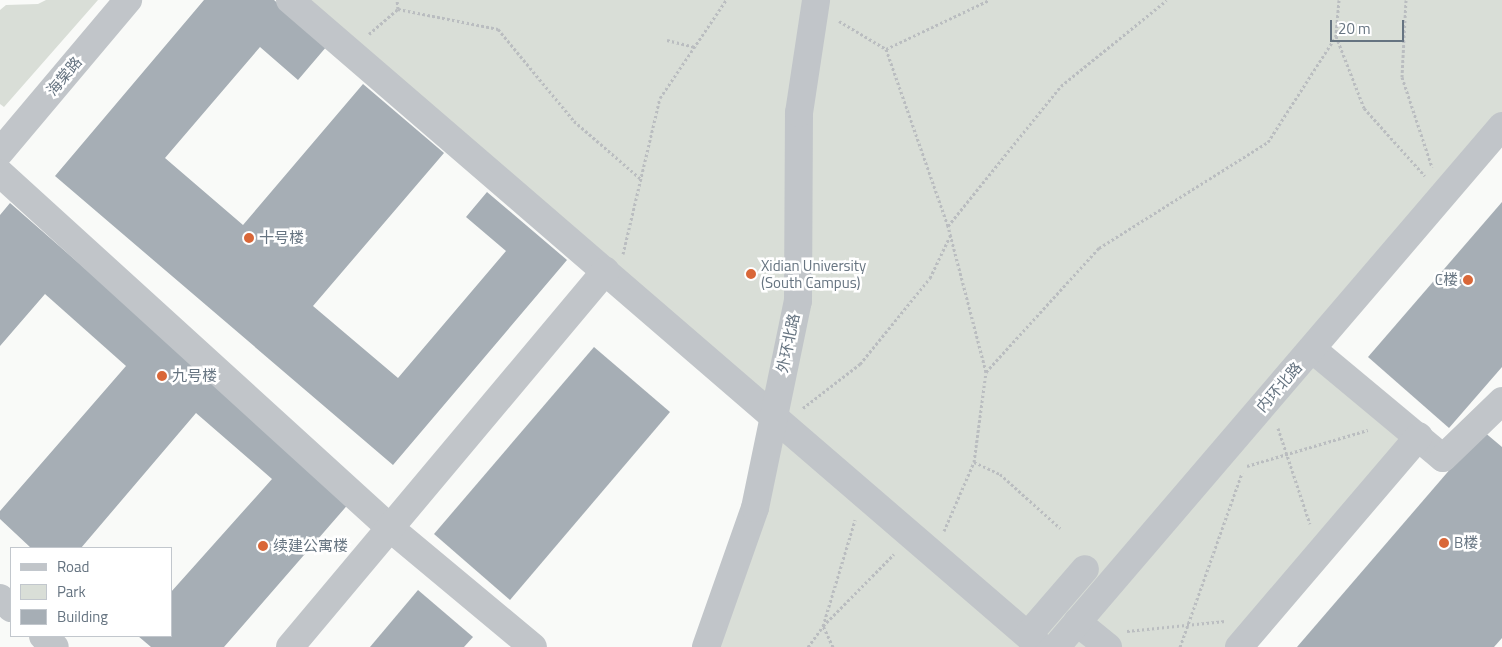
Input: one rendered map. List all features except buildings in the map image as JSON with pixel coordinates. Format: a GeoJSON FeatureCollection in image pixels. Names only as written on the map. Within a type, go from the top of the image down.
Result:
{"type":"FeatureCollection","features":[{"type":"Feature","properties":{"kind":"lane","name":"海棠路"},"geometry":{"type":"LineString","coordinates":[[0,152],[128,0]]}},
{"type":"Feature","properties":{"kind":"lane"},"geometry":{"type":"LineString","coordinates":[[290,0],[1035,641],[1086,570]]}},
{"type":"Feature","properties":{"kind":"lane","name":"外环北路"},"geometry":{"type":"LineString","coordinates":[[706,647],[755,508],[778,419],[798,301],[798,113],[813,2]]}},
{"type":"Feature","properties":{"kind":"lane","name":"内环北路"},"geometry":{"type":"LineString","coordinates":[[1056,647],[1092,634],[1198,481],[1502,126]]}},
{"type":"Feature","properties":{"kind":"lane"},"geometry":{"type":"LineString","coordinates":[[0,173],[390,528],[532,647]]}},
{"type":"Feature","properties":{"kind":"lane"},"geometry":{"type":"LineString","coordinates":[[290,647],[390,528],[611,276]]}},
{"type":"Feature","properties":{"kind":"lane"},"geometry":{"type":"LineString","coordinates":[[1312,349],[1410,428],[1443,458],[1502,401]]}},
{"type":"Feature","properties":{"kind":"lane"},"geometry":{"type":"LineString","coordinates":[[1239,647],[1319,552],[1410,428]]}},
{"type":"Feature","properties":{"kind":"lane"},"geometry":{"type":"LineString","coordinates":[[0,598],[10,607]]}},
{"type":"Feature","properties":{"kind":"lane"},"geometry":{"type":"LineString","coordinates":[[43,637],[55,647]]}},
{"type":"Feature","properties":{"kind":"path"},"geometry":{"type":"LineString","coordinates":[[397,0],[398,9]]}},
{"type":"Feature","properties":{"kind":"path"},"geometry":{"type":"LineString","coordinates":[[611,276],[641,179],[660,98],[726,0]]}},
{"type":"Feature","properties":{"kind":"path"},"geometry":{"type":"LineString","coordinates":[[886,49],[990,0]]}},
{"type":"Feature","properties":{"kind":"path"},"geometry":{"type":"LineString","coordinates":[[948,226],[1061,86],[1167,0]]}},
{"type":"Feature","properties":{"kind":"path"},"geometry":{"type":"LineString","coordinates":[[1333,0],[1338,5]]}},
{"type":"Feature","properties":{"kind":"path"},"geometry":{"type":"LineString","coordinates":[[1338,0],[1336,36],[1364,108],[1442,195]]}},
{"type":"Feature","properties":{"kind":"path"},"geometry":{"type":"LineString","coordinates":[[1406,0],[1402,77],[1442,195]]}},
{"type":"Feature","properties":{"kind":"path"},"geometry":{"type":"LineString","coordinates":[[813,2],[886,49],[948,226],[986,372],[974,462],[934,555]]}},
{"type":"Feature","properties":{"kind":"path"},"geometry":{"type":"LineString","coordinates":[[350,51],[398,9]]}},
{"type":"Feature","properties":{"kind":"path"},"geometry":{"type":"LineString","coordinates":[[398,9],[498,29],[574,121],[641,179]]}},
{"type":"Feature","properties":{"kind":"path"},"geometry":{"type":"LineString","coordinates":[[986,372],[1099,248],[1196,190],[1268,142],[1336,36]]}},
{"type":"Feature","properties":{"kind":"path"},"geometry":{"type":"LineString","coordinates":[[667,40],[696,47]]}},
{"type":"Feature","properties":{"kind":"path"},"geometry":{"type":"LineString","coordinates":[[778,419],[860,364],[930,278],[950,236]]}},
{"type":"Feature","properties":{"kind":"path"},"geometry":{"type":"LineString","coordinates":[[1269,399],[1319,552]]}},
{"type":"Feature","properties":{"kind":"path"},"geometry":{"type":"LineString","coordinates":[[1198,481],[1287,454],[1410,428]]}},
{"type":"Feature","properties":{"kind":"path"},"geometry":{"type":"LineString","coordinates":[[1180,647],[1247,459]]}},
{"type":"Feature","properties":{"kind":"path"},"geometry":{"type":"LineString","coordinates":[[974,462],[1000,474],[1060,528]]}},
{"type":"Feature","properties":{"kind":"path"},"geometry":{"type":"LineString","coordinates":[[833,647],[823,626],[863,493]]}},
{"type":"Feature","properties":{"kind":"path"},"geometry":{"type":"LineString","coordinates":[[808,647],[823,626],[911,535]]}},
{"type":"Feature","properties":{"kind":"path"},"geometry":{"type":"LineString","coordinates":[[1092,634],[1188,626],[1266,615]]}},
{"type":"Feature","properties":{"kind":"green space"},"geometry":{"type":"Polygon","coordinates":[[[46,0],[98,0],[4,107],[0,104],[0,10],[6,5],[38,4],[46,0]]]}},
{"type":"Feature","properties":{"kind":"green space"},"geometry":{"type":"Polygon","coordinates":[[[291,0],[1502,0],[1502,124],[1312,349],[1419,436],[1239,647],[706,647],[773,414],[291,0]]]}},
{"type":"Feature","properties":{"kind":"place","name":"十号楼"},"geometry":{"type":"Point","coordinates":[249,238]}},
{"type":"Feature","properties":{"kind":"place","name":"Xidian University (South Campus)"},"geometry":{"type":"Point","coordinates":[751,274]}},
{"type":"Feature","properties":{"kind":"place","name":"C楼"},"geometry":{"type":"Point","coordinates":[1468,280]}},
{"type":"Feature","properties":{"kind":"place","name":"九号楼"},"geometry":{"type":"Point","coordinates":[162,376]}},
{"type":"Feature","properties":{"kind":"place","name":"B楼"},"geometry":{"type":"Point","coordinates":[1444,543]}},
{"type":"Feature","properties":{"kind":"place","name":"续建公寓楼"},"geometry":{"type":"Point","coordinates":[263,546]}}]}
